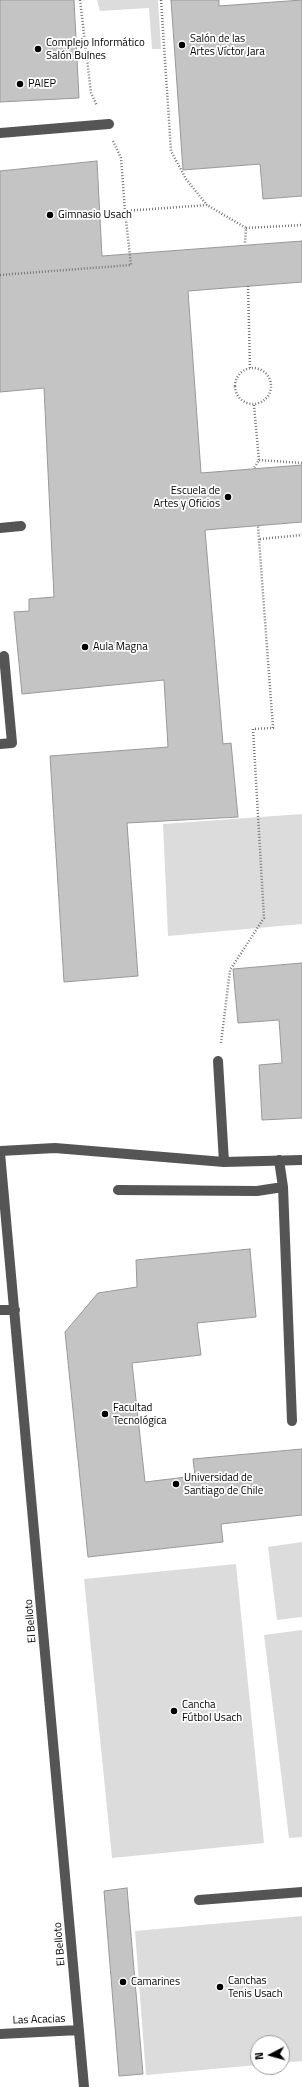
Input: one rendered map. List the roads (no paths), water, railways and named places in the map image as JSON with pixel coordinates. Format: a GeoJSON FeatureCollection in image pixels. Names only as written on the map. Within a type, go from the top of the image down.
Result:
{"type":"FeatureCollection","features":[{"type":"Feature","properties":{"kind":"street"},"geometry":{"type":"LineString","coordinates":[[0,134],[107,124]]}},
{"type":"Feature","properties":{"kind":"street"},"geometry":{"type":"LineString","coordinates":[[0,528],[21,526]]}},
{"type":"Feature","properties":{"kind":"street"},"geometry":{"type":"LineString","coordinates":[[0,744],[12,743],[4,656]]}},
{"type":"Feature","properties":{"kind":"street"},"geometry":{"type":"LineString","coordinates":[[218,1061],[224,1162]]}},
{"type":"Feature","properties":{"kind":"street"},"geometry":{"type":"LineString","coordinates":[[0,1152],[55,1148],[224,1162],[302,1160]]}},
{"type":"Feature","properties":{"kind":"street","name":"El Belloto"},"geometry":{"type":"LineString","coordinates":[[0,1152],[84,2087]]}},
{"type":"Feature","properties":{"kind":"street"},"geometry":{"type":"LineString","coordinates":[[279,1160],[283,1187],[292,1421]]}},
{"type":"Feature","properties":{"kind":"street"},"geometry":{"type":"LineString","coordinates":[[118,1190],[257,1191],[283,1187]]}},
{"type":"Feature","properties":{"kind":"street"},"geometry":{"type":"LineString","coordinates":[[0,1310],[15,1310]]}},
{"type":"Feature","properties":{"kind":"street"},"geometry":{"type":"LineString","coordinates":[[199,1900],[302,1892]]}},
{"type":"Feature","properties":{"kind":"street","name":"Las Acacias"},"geometry":{"type":"LineString","coordinates":[[0,2034],[79,2030]]}},
{"type":"Feature","properties":{"kind":"place","name":"Salón de las Artes Víctor Jara"},"geometry":{"type":"Point","coordinates":[182,45]}},
{"type":"Feature","properties":{"kind":"place","name":"Complejo Informático Salón Bulnes"},"geometry":{"type":"Point","coordinates":[38,49]}},
{"type":"Feature","properties":{"kind":"place","name":"PAIEP"},"geometry":{"type":"Point","coordinates":[20,84]}},
{"type":"Feature","properties":{"kind":"place","name":"Gimnasio Usach"},"geometry":{"type":"Point","coordinates":[50,215]}},
{"type":"Feature","properties":{"kind":"place","name":"Escuela de Artes y Oficios"},"geometry":{"type":"Point","coordinates":[228,497]}},
{"type":"Feature","properties":{"kind":"place","name":"Aula Magna"},"geometry":{"type":"Point","coordinates":[85,647]}},
{"type":"Feature","properties":{"kind":"place","name":"Facultad Tecnológica"},"geometry":{"type":"Point","coordinates":[105,1414]}},
{"type":"Feature","properties":{"kind":"place","name":"Universidad de Santiago de Chile"},"geometry":{"type":"Point","coordinates":[176,1484]}},
{"type":"Feature","properties":{"kind":"place","name":"Cancha Fútbol Usach"},"geometry":{"type":"Point","coordinates":[174,1711]}},
{"type":"Feature","properties":{"kind":"place","name":"Camarines"},"geometry":{"type":"Point","coordinates":[123,1982]}},
{"type":"Feature","properties":{"kind":"place","name":"Canchas Tenis Usach"},"geometry":{"type":"Point","coordinates":[220,1987]}}]}
